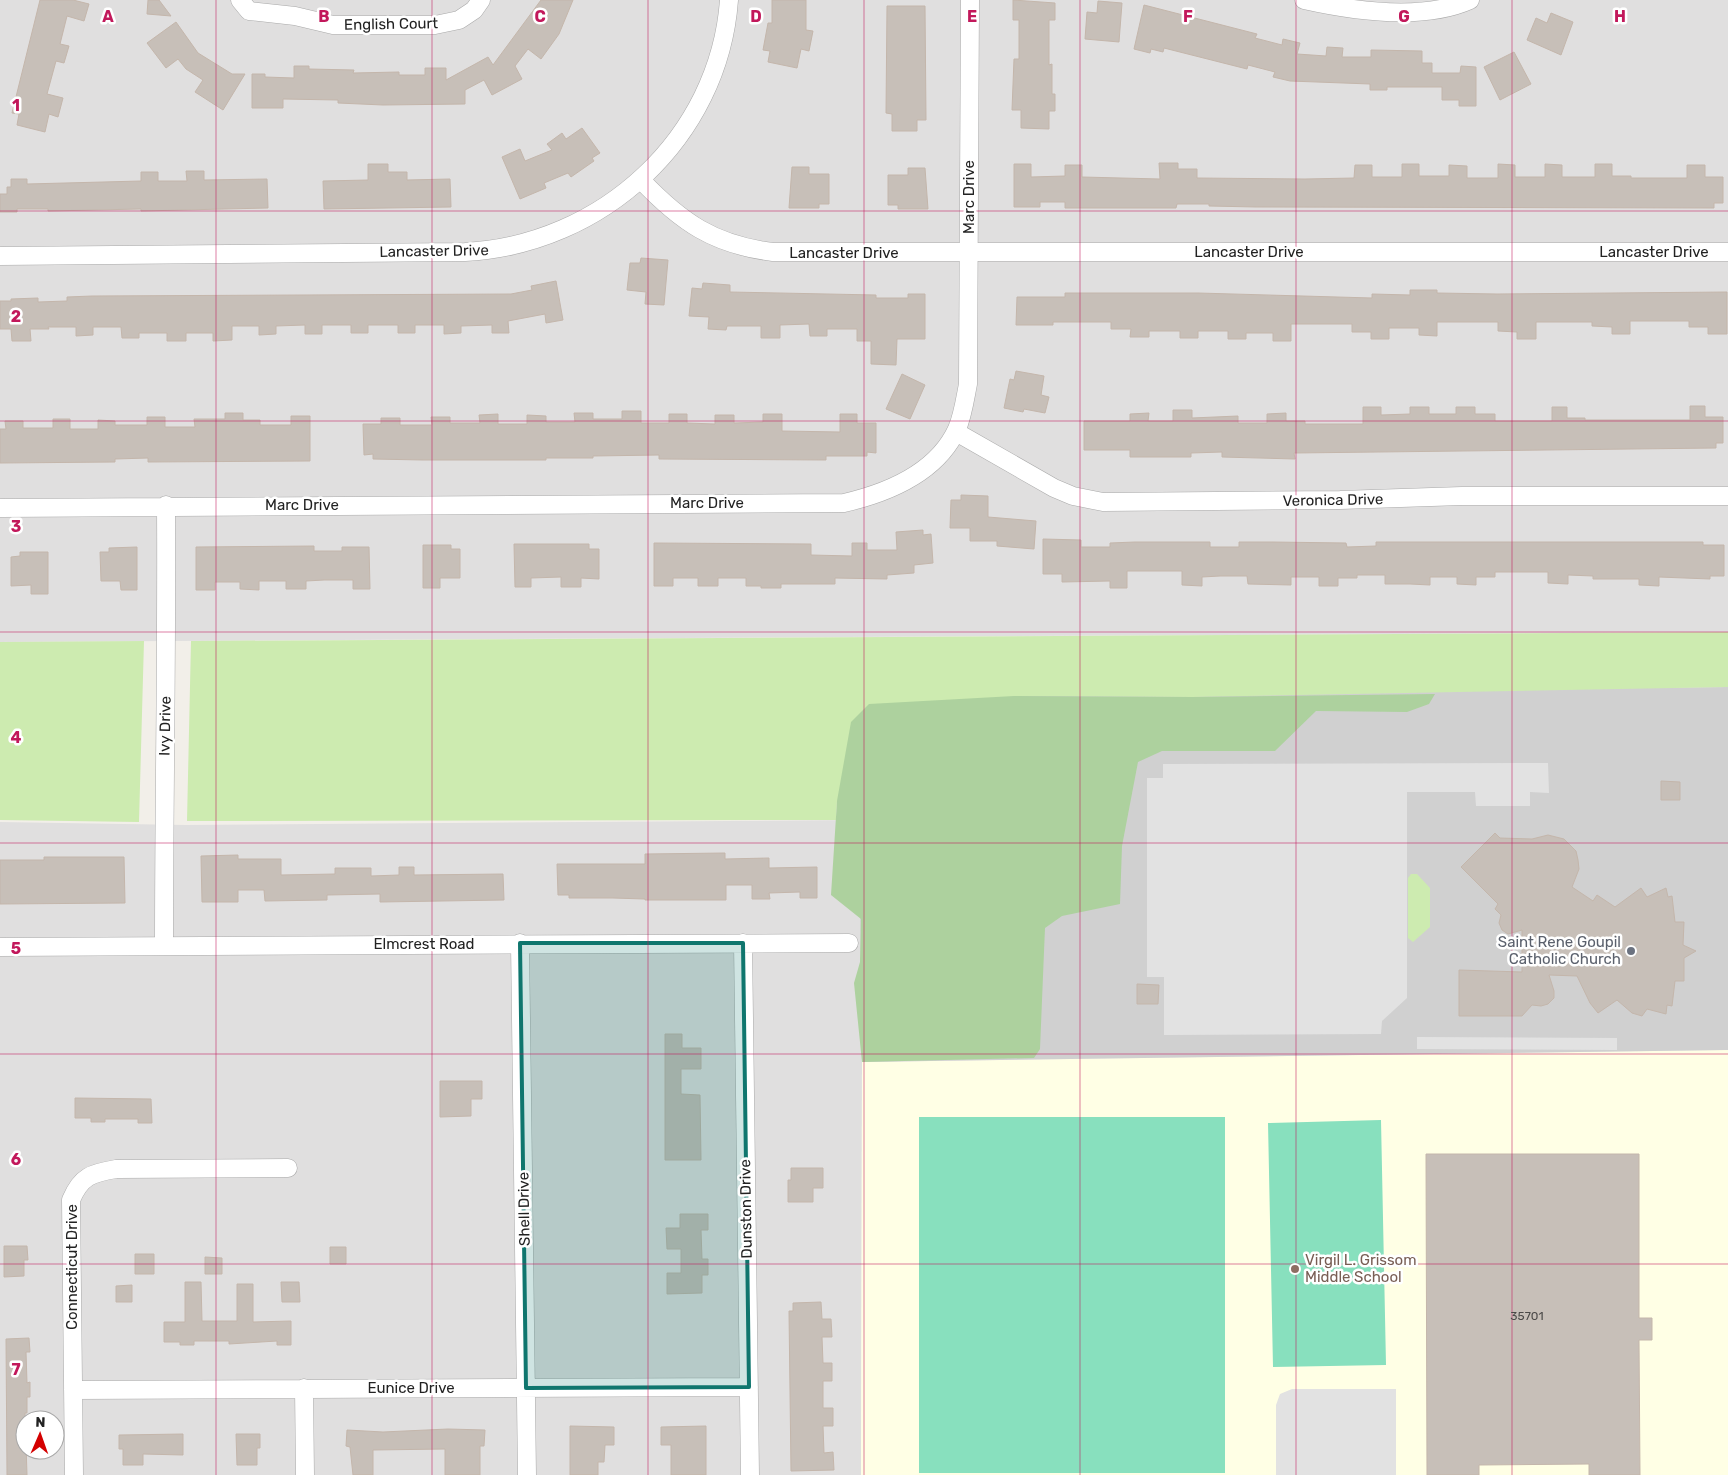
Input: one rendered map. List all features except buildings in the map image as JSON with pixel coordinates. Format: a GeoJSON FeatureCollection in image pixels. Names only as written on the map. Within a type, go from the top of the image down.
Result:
{"type":"FeatureCollection","features":[{"type":"Feature","properties":{"kind":"street","name":"English Court"},"geometry":{"type":"LineString","coordinates":[[240,0],[249,11],[295,16],[333,25],[435,25],[459,20],[474,10],[481,0]]}},
{"type":"Feature","properties":{"kind":"street"},"geometry":{"type":"LineString","coordinates":[[641,180],[683,132],[702,100],[722,43],[729,0]]}},
{"type":"Feature","properties":{"kind":"street","name":"Marc Drive"},"geometry":{"type":"LineString","coordinates":[[0,508],[844,503],[877,495],[905,482],[927,466],[956,432],[966,397],[969,368],[970,0]]}},
{"type":"Feature","properties":{"kind":"street"},"geometry":{"type":"LineString","coordinates":[[1304,0],[1339,8],[1380,11],[1441,9],[1470,0]]}},
{"type":"Feature","properties":{"kind":"street","name":"Lancaster Drive"},"geometry":{"type":"LineString","coordinates":[[0,256],[485,251],[534,240],[579,222],[641,180],[660,200],[699,230],[745,248],[782,253],[1728,252]]}},
{"type":"Feature","properties":{"kind":"street","name":"Veronica Drive"},"geometry":{"type":"LineString","coordinates":[[956,432],[1054,488],[1073,496],[1103,502],[1340,500],[1462,496],[1728,496]]}},
{"type":"Feature","properties":{"kind":"street","name":"Ivy Drive"},"geometry":{"type":"LineString","coordinates":[[164,946],[163,834],[168,640],[166,506]]}},
{"type":"Feature","properties":{"kind":"street","name":"Elmcrest Road"},"geometry":{"type":"LineString","coordinates":[[0,947],[520,943],[849,943]]}},
{"type":"Feature","properties":{"kind":"street","name":"Shell Drive"},"geometry":{"type":"LineString","coordinates":[[520,943],[527,1475]]}},
{"type":"Feature","properties":{"kind":"street","name":"Dunston Drive"},"geometry":{"type":"LineString","coordinates":[[743,943],[750,1475]]}},
{"type":"Feature","properties":{"kind":"street","name":"Connecticut Drive"},"geometry":{"type":"LineString","coordinates":[[74,1475],[71,1200],[77,1186],[86,1178],[98,1172],[116,1169],[288,1168]]}},
{"type":"Feature","properties":{"kind":"street","name":"Eunice Drive"},"geometry":{"type":"LineString","coordinates":[[73,1390],[749,1387]]}},
{"type":"Feature","properties":{"kind":"street"},"geometry":{"type":"LineString","coordinates":[[304,1388],[305,1475]]}},
{"type":"Feature","properties":{"kind":"highlighted area"},"geometry":{"type":"Polygon","coordinates":[[[520,943],[743,943],[749,1387],[526,1388],[520,943]]]}},
{"type":"Feature","properties":{"kind":"shaded area"},"geometry":{"type":"Polygon","coordinates":[[[0,0],[1728,0],[1728,632],[0,642],[0,0]]]}},
{"type":"Feature","properties":{"kind":"shaded area","name":"Saint Rene Goupil Catholic Church"},"geometry":{"type":"Polygon","coordinates":[[[1728,687],[1728,1050],[862,1062],[857,694],[1728,687]]]}},
{"type":"Feature","properties":{"kind":"shaded area"},"geometry":{"type":"Polygon","coordinates":[[[1548,763],[1549,793],[1530,792],[1530,806],[1476,806],[1475,792],[1407,792],[1407,998],[1382,1021],[1381,1034],[1164,1035],[1164,977],[1147,977],[1147,778],[1163,778],[1163,764],[1548,763]]]}},
{"type":"Feature","properties":{"kind":"shaded area"},"geometry":{"type":"Polygon","coordinates":[[[859,820],[862,1062],[861,1475],[0,1475],[0,822],[186,825],[859,820]]]}},
{"type":"Feature","properties":{"kind":"shaded area"},"geometry":{"type":"Polygon","coordinates":[[[1417,1037],[1617,1038],[1617,1050],[1417,1049],[1417,1037]]]}},
{"type":"Feature","properties":{"kind":"shaded area","name":"Virgil L. Grissom Middle School"},"geometry":{"type":"Polygon","coordinates":[[[1728,1050],[1728,1475],[861,1475],[862,1062],[1728,1050]]]}},
{"type":"Feature","properties":{"kind":"shaded area"},"geometry":{"type":"Polygon","coordinates":[[[1292,1389],[1396,1389],[1396,1475],[1276,1475],[1276,1405],[1280,1394],[1292,1389]]]}},
{"type":"Feature","properties":{"kind":"green space"},"geometry":{"type":"Polygon","coordinates":[[[1728,632],[1728,687],[1193,697],[1014,696],[837,801],[836,820],[187,821],[191,641],[1728,632]]]}},
{"type":"Feature","properties":{"kind":"green space"},"geometry":{"type":"Polygon","coordinates":[[[144,641],[139,822],[0,820],[0,642],[144,641]]]}},
{"type":"Feature","properties":{"kind":"green space"},"geometry":{"type":"Polygon","coordinates":[[[1435,694],[1429,704],[1407,712],[1316,711],[1275,751],[1162,751],[1138,762],[1122,846],[1120,904],[1062,916],[1045,928],[1040,1049],[1034,1058],[862,1062],[854,983],[860,962],[861,919],[831,895],[837,801],[851,722],[869,704],[1014,696],[1193,697],[1435,694]]]}},
{"type":"Feature","properties":{"kind":"green space"},"geometry":{"type":"Polygon","coordinates":[[[1411,874],[1417,874],[1430,888],[1430,927],[1413,942],[1408,938],[1408,878],[1411,874]]]}},
{"type":"Feature","properties":{"kind":"green space"},"geometry":{"type":"Polygon","coordinates":[[[919,1117],[1225,1117],[1225,1473],[919,1473],[919,1117]]]}},
{"type":"Feature","properties":{"kind":"green space"},"geometry":{"type":"Polygon","coordinates":[[[1381,1120],[1386,1365],[1273,1367],[1268,1123],[1381,1120]]]}},
{"type":"Feature","properties":{"kind":"place","name":"Saint Rene Goupil Catholic Church"},"geometry":{"type":"Point","coordinates":[1631,951]}},
{"type":"Feature","properties":{"kind":"place","name":"Virgil L. Grissom Middle School"},"geometry":{"type":"Point","coordinates":[1295,1269]}}]}
